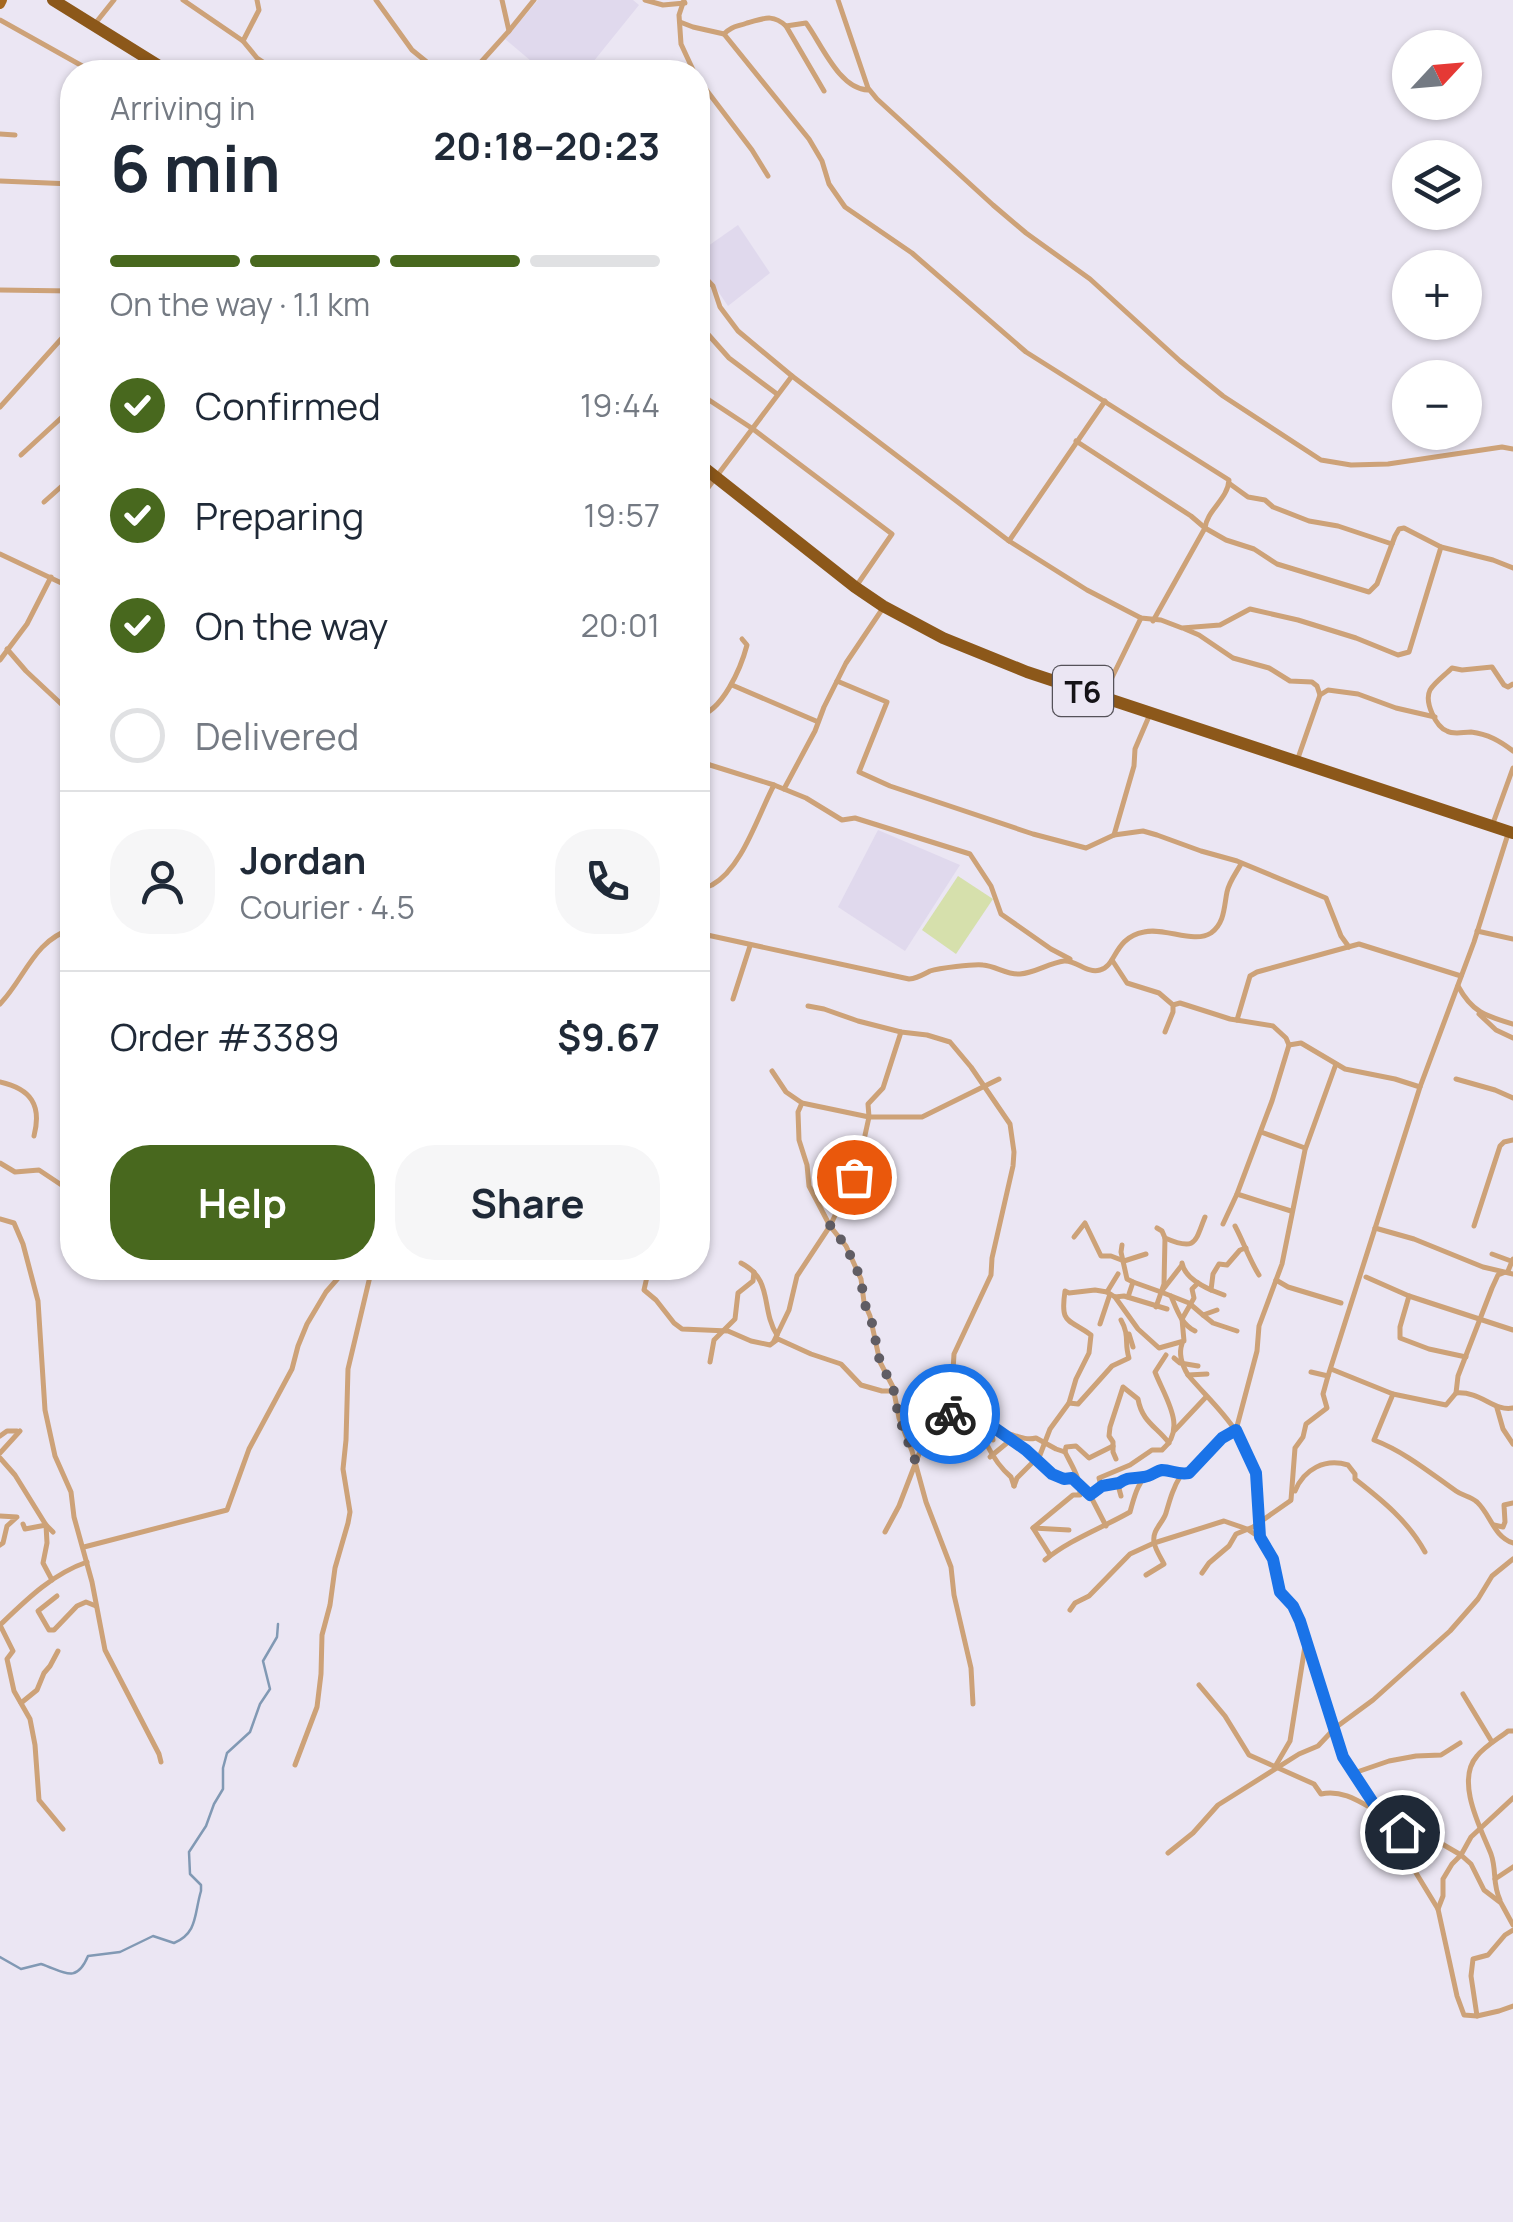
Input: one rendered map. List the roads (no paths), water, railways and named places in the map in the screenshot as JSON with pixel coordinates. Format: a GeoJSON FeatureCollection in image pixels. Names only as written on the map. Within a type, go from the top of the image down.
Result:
{"type":"FeatureCollection","features":[{"type":"Feature","properties":{"kind":"highway"},"geometry":{"type":"LineString","coordinates":[[53,0],[149,60]]}},
{"type":"Feature","properties":{"kind":"highway","name":"T6"},"geometry":{"type":"LineString","coordinates":[[710,474],[855,587],[943,638],[1027,672],[1511,832]]}},
{"type":"Feature","properties":{"kind":"street"},"geometry":{"type":"LineString","coordinates":[[94,26],[114,0]]}},
{"type":"Feature","properties":{"kind":"street"},"geometry":{"type":"LineString","coordinates":[[183,0],[244,41],[260,60]]}},
{"type":"Feature","properties":{"kind":"street"},"geometry":{"type":"LineString","coordinates":[[244,41],[259,10],[257,0]]}},
{"type":"Feature","properties":{"kind":"street"},"geometry":{"type":"LineString","coordinates":[[376,0],[412,50],[424,60]]}},
{"type":"Feature","properties":{"kind":"street"},"geometry":{"type":"LineString","coordinates":[[502,0],[509,31]]}},
{"type":"Feature","properties":{"kind":"street"},"geometry":{"type":"LineString","coordinates":[[483,60],[534,0]]}},
{"type":"Feature","properties":{"kind":"street"},"geometry":{"type":"LineString","coordinates":[[645,0],[663,5],[685,1]]}},
{"type":"Feature","properties":{"kind":"street"},"geometry":{"type":"LineString","coordinates":[[838,0],[876,99],[993,205],[1090,279],[1223,396],[1321,460],[1351,465],[1388,464],[1513,447]]}},
{"type":"Feature","properties":{"kind":"street"},"geometry":{"type":"LineString","coordinates":[[685,1],[679,15],[680,44],[688,60]]}},
{"type":"Feature","properties":{"kind":"street"},"geometry":{"type":"LineString","coordinates":[[724,34],[730,27],[768,16],[778,18],[824,91]]}},
{"type":"Feature","properties":{"kind":"street"},"geometry":{"type":"LineString","coordinates":[[0,20],[72,60]]}},
{"type":"Feature","properties":{"kind":"street"},"geometry":{"type":"LineString","coordinates":[[680,22],[724,34],[809,139],[822,162],[828,184],[845,208],[912,253],[1026,352],[1221,474],[1248,497],[1265,500],[1309,521],[1392,544]]}},
{"type":"Feature","properties":{"kind":"street"},"geometry":{"type":"LineString","coordinates":[[786,26],[806,23],[836,70],[859,90],[870,90]]}},
{"type":"Feature","properties":{"kind":"street"},"geometry":{"type":"LineString","coordinates":[[710,94],[768,176]]}},
{"type":"Feature","properties":{"kind":"street"},"geometry":{"type":"LineString","coordinates":[[0,134],[16,135]]}},
{"type":"Feature","properties":{"kind":"street"},"geometry":{"type":"LineString","coordinates":[[0,181],[60,184]]}},
{"type":"Feature","properties":{"kind":"street"},"geometry":{"type":"LineString","coordinates":[[710,284],[720,307],[738,331],[1009,541],[1087,590],[1141,618],[1182,628],[1233,658],[1269,668],[1290,681],[1312,682],[1317,686],[1320,695],[1297,761]]}},
{"type":"Feature","properties":{"kind":"street"},"geometry":{"type":"LineString","coordinates":[[0,290],[60,291]]}},
{"type":"Feature","properties":{"kind":"street"},"geometry":{"type":"LineString","coordinates":[[710,337],[729,358],[778,395]]}},
{"type":"Feature","properties":{"kind":"street"},"geometry":{"type":"LineString","coordinates":[[0,407],[60,340]]}},
{"type":"Feature","properties":{"kind":"street"},"geometry":{"type":"LineString","coordinates":[[710,485],[792,376]]}},
{"type":"Feature","properties":{"kind":"street"},"geometry":{"type":"LineString","coordinates":[[710,401],[892,534],[855,587]]}},
{"type":"Feature","properties":{"kind":"street"},"geometry":{"type":"LineString","coordinates":[[1009,541],[1105,401]]}},
{"type":"Feature","properties":{"kind":"street"},"geometry":{"type":"LineString","coordinates":[[21,455],[60,419]]}},
{"type":"Feature","properties":{"kind":"street"},"geometry":{"type":"LineString","coordinates":[[1076,441],[1226,540],[1277,564],[1368,592],[1376,584],[1399,529],[1404,528],[1441,547],[1513,568]]}},
{"type":"Feature","properties":{"kind":"street"},"geometry":{"type":"LineString","coordinates":[[1153,621],[1205,522],[1230,484]]}},
{"type":"Feature","properties":{"kind":"street"},"geometry":{"type":"LineString","coordinates":[[44,502],[60,487]]}},
{"type":"Feature","properties":{"kind":"street"},"geometry":{"type":"LineString","coordinates":[[1182,628],[1220,625],[1250,609],[1327,629],[1398,655],[1410,652],[1441,547]]}},
{"type":"Feature","properties":{"kind":"street"},"geometry":{"type":"LineString","coordinates":[[0,554],[60,582]]}},
{"type":"Feature","properties":{"kind":"street"},"geometry":{"type":"LineString","coordinates":[[0,660],[28,624],[51,577]]}},
{"type":"Feature","properties":{"kind":"street"},"geometry":{"type":"LineString","coordinates":[[784,789],[846,663],[884,606]]}},
{"type":"Feature","properties":{"kind":"street"},"geometry":{"type":"LineString","coordinates":[[1102,697],[1141,618]]}},
{"type":"Feature","properties":{"kind":"street"},"geometry":{"type":"LineString","coordinates":[[710,711],[732,686],[747,645],[742,639]]}},
{"type":"Feature","properties":{"kind":"street"},"geometry":{"type":"LineString","coordinates":[[7,648],[60,703]]}},
{"type":"Feature","properties":{"kind":"street"},"geometry":{"type":"LineString","coordinates":[[1513,684],[1504,685],[1492,667],[1452,668],[1431,688],[1428,698],[1434,717],[1447,732],[1481,734],[1501,741],[1513,751]]}},
{"type":"Feature","properties":{"kind":"street"},"geometry":{"type":"LineString","coordinates":[[837,680],[886,702],[860,772],[890,786],[1086,848],[1114,835],[1143,831],[1222,856],[1326,898],[1348,947]]}},
{"type":"Feature","properties":{"kind":"street"},"geometry":{"type":"LineString","coordinates":[[732,686],[818,722]]}},
{"type":"Feature","properties":{"kind":"street"},"geometry":{"type":"LineString","coordinates":[[1320,695],[1328,690],[1341,690],[1434,717]]}},
{"type":"Feature","properties":{"kind":"street"},"geometry":{"type":"LineString","coordinates":[[1114,835],[1134,766],[1135,749],[1150,714]]}},
{"type":"Feature","properties":{"kind":"street"},"geometry":{"type":"LineString","coordinates":[[710,765],[784,789],[842,820],[855,818],[970,854],[992,886],[1001,914],[1089,970],[1104,969],[1125,938],[1146,931],[1197,938],[1210,934],[1224,915],[1230,882],[1241,864]]}},
{"type":"Feature","properties":{"kind":"street"},"geometry":{"type":"LineString","coordinates":[[1492,826],[1513,768]]}},
{"type":"Feature","properties":{"kind":"street"},"geometry":{"type":"LineString","coordinates":[[710,886],[739,860],[774,785]]}},
{"type":"Feature","properties":{"kind":"street"},"geometry":{"type":"LineString","coordinates":[[1291,1500],[1296,1448],[1306,1424],[1327,1408],[1323,1394],[1329,1372],[1420,1087],[1511,832]]}},
{"type":"Feature","properties":{"kind":"street"},"geometry":{"type":"LineString","coordinates":[[1477,931],[1513,939]]}},
{"type":"Feature","properties":{"kind":"street"},"geometry":{"type":"LineString","coordinates":[[0,1004],[40,948],[60,934]]}},
{"type":"Feature","properties":{"kind":"street"},"geometry":{"type":"LineString","coordinates":[[710,936],[909,979],[933,970],[982,964],[1023,974],[1066,960],[1078,963]]}},
{"type":"Feature","properties":{"kind":"street"},"geometry":{"type":"LineString","coordinates":[[1237,1020],[1250,976],[1359,944],[1462,976]]}},
{"type":"Feature","properties":{"kind":"street"},"geometry":{"type":"LineString","coordinates":[[733,999],[750,946]]}},
{"type":"Feature","properties":{"kind":"street"},"geometry":{"type":"LineString","coordinates":[[1112,960],[1127,983],[1158,993],[1173,1005]]}},
{"type":"Feature","properties":{"kind":"street"},"geometry":{"type":"LineString","coordinates":[[1458,986],[1468,1004],[1496,1030],[1513,1038]]}},
{"type":"Feature","properties":{"kind":"street"},"geometry":{"type":"LineString","coordinates":[[1173,1005],[1180,1003],[1273,1026],[1289,1045],[1261,1132],[1222,1224]]}},
{"type":"Feature","properties":{"kind":"street"},"geometry":{"type":"LineString","coordinates":[[1164,1032],[1173,1005]]}},
{"type":"Feature","properties":{"kind":"street"},"geometry":{"type":"LineString","coordinates":[[808,1006],[950,1042],[1010,1124],[1014,1152],[991,1274],[954,1354],[952,1387]]}},
{"type":"Feature","properties":{"kind":"street"},"geometry":{"type":"LineString","coordinates":[[1477,1012],[1513,1024]]}},
{"type":"Feature","properties":{"kind":"street"},"geometry":{"type":"LineString","coordinates":[[646,1280],[644,1290],[682,1329],[723,1331],[751,1342],[770,1344],[789,1310],[797,1276],[830,1226],[858,1168],[868,1104],[883,1088],[901,1032]]}},
{"type":"Feature","properties":{"kind":"street"},"geometry":{"type":"LineString","coordinates":[[1289,1045],[1301,1043],[1345,1069],[1420,1087]]}},
{"type":"Feature","properties":{"kind":"street"},"geometry":{"type":"LineString","coordinates":[[1090,1495],[1102,1486],[1131,1476],[1143,1478],[1163,1470],[1189,1473],[1222,1438],[1236,1430],[1258,1352],[1259,1326],[1285,1253],[1305,1148],[1336,1064]]}},
{"type":"Feature","properties":{"kind":"street"},"geometry":{"type":"LineString","coordinates":[[772,1071],[786,1092],[802,1103],[868,1117],[922,1117],[999,1079]]}},
{"type":"Feature","properties":{"kind":"street"},"geometry":{"type":"LineString","coordinates":[[1456,1079],[1513,1098]]}},
{"type":"Feature","properties":{"kind":"street"},"geometry":{"type":"LineString","coordinates":[[0,1082],[32,1100],[38,1116],[34,1136]]}},
{"type":"Feature","properties":{"kind":"street"},"geometry":{"type":"LineString","coordinates":[[802,1103],[798,1112],[799,1140],[809,1186],[830,1226],[846,1246],[861,1279],[880,1362],[951,1566],[971,1668],[973,1704]]}},
{"type":"Feature","properties":{"kind":"street"},"geometry":{"type":"LineString","coordinates":[[1261,1132],[1305,1148]]}},
{"type":"Feature","properties":{"kind":"street"},"geometry":{"type":"LineString","coordinates":[[1474,1226],[1500,1146],[1513,1140]]}},
{"type":"Feature","properties":{"kind":"street"},"geometry":{"type":"LineString","coordinates":[[0,1163],[15,1172],[40,1170],[60,1184]]}},
{"type":"Feature","properties":{"kind":"street"},"geometry":{"type":"LineString","coordinates":[[1237,1194],[1291,1211]]}},
{"type":"Feature","properties":{"kind":"street"},"geometry":{"type":"LineString","coordinates":[[1165,1238],[1177,1244],[1194,1243],[1199,1239],[1205,1217]]}},
{"type":"Feature","properties":{"kind":"street"},"geometry":{"type":"LineString","coordinates":[[0,1220],[14,1222],[36,1291],[46,1410],[55,1456],[70,1492],[84,1547],[105,1650],[161,1762]]}},
{"type":"Feature","properties":{"kind":"street"},"geometry":{"type":"LineString","coordinates":[[1074,1236],[1086,1223],[1100,1256],[1124,1260],[1146,1254]]}},
{"type":"Feature","properties":{"kind":"street"},"geometry":{"type":"LineString","coordinates":[[1235,1226],[1259,1274]]}},
{"type":"Feature","properties":{"kind":"street"},"geometry":{"type":"LineString","coordinates":[[1156,1228],[1165,1238],[1164,1284],[1156,1307]]}},
{"type":"Feature","properties":{"kind":"street"},"geometry":{"type":"LineString","coordinates":[[1375,1228],[1510,1273]]}},
{"type":"Feature","properties":{"kind":"street"},"geometry":{"type":"LineString","coordinates":[[1122,1246],[1127,1279],[1190,1303],[1213,1323],[1237,1331]]}},
{"type":"Feature","properties":{"kind":"street"},"geometry":{"type":"LineString","coordinates":[[1211,1290],[1219,1264],[1227,1265],[1246,1248]]}},
{"type":"Feature","properties":{"kind":"street"},"geometry":{"type":"LineString","coordinates":[[1492,1254],[1512,1260],[1510,1273]]}},
{"type":"Feature","properties":{"kind":"street"},"geometry":{"type":"LineString","coordinates":[[741,1263],[754,1272],[764,1288],[776,1338]]}},
{"type":"Feature","properties":{"kind":"street"},"geometry":{"type":"LineString","coordinates":[[1161,1292],[1182,1264],[1198,1284],[1224,1295]]}},
{"type":"Feature","properties":{"kind":"street"},"geometry":{"type":"LineString","coordinates":[[710,1362],[714,1340],[736,1319],[738,1293],[753,1281],[754,1272]]}},
{"type":"Feature","properties":{"kind":"street"},"geometry":{"type":"LineString","coordinates":[[1456,1394],[1455,1384],[1498,1276],[1510,1273]]}},
{"type":"Feature","properties":{"kind":"street"},"geometry":{"type":"LineString","coordinates":[[1100,1324],[1118,1274]]}},
{"type":"Feature","properties":{"kind":"street"},"geometry":{"type":"LineString","coordinates":[[1366,1277],[1409,1296],[1513,1330]]}},
{"type":"Feature","properties":{"kind":"street"},"geometry":{"type":"LineString","coordinates":[[84,1547],[227,1510],[248,1449],[292,1369],[307,1324],[336,1280]]}},
{"type":"Feature","properties":{"kind":"street"},"geometry":{"type":"LineString","coordinates":[[295,1765],[317,1707],[322,1636],[350,1512],[343,1469],[348,1369],[369,1280]]}},
{"type":"Feature","properties":{"kind":"street"},"geometry":{"type":"LineString","coordinates":[[1276,1280],[1341,1303]]}},
{"type":"Feature","properties":{"kind":"street"},"geometry":{"type":"LineString","coordinates":[[1128,1297],[1133,1282]]}},
{"type":"Feature","properties":{"kind":"street"},"geometry":{"type":"LineString","coordinates":[[1198,1284],[1192,1289],[1194,1298],[1182,1319],[1182,1362],[1188,1375],[1236,1430],[1255,1470],[1260,1537]]}},
{"type":"Feature","properties":{"kind":"street"},"geometry":{"type":"LineString","coordinates":[[954,1368],[992,1456],[1012,1477],[1014,1486],[1016,1478],[1043,1450],[1044,1441],[1069,1403],[1092,1342],[1091,1335],[1063,1315],[1064,1291],[1094,1290],[1167,1310]]}},
{"type":"Feature","properties":{"kind":"street"},"geometry":{"type":"LineString","coordinates":[[1111,1294],[1159,1348],[1184,1341]]}},
{"type":"Feature","properties":{"kind":"street"},"geometry":{"type":"LineString","coordinates":[[1171,1296],[1177,1314],[1195,1331]]}},
{"type":"Feature","properties":{"kind":"street"},"geometry":{"type":"LineString","coordinates":[[1409,1296],[1400,1338],[1466,1356]]}},
{"type":"Feature","properties":{"kind":"street"},"geometry":{"type":"LineString","coordinates":[[1202,1315],[1217,1310]]}},
{"type":"Feature","properties":{"kind":"street"},"geometry":{"type":"LineString","coordinates":[[1121,1320],[1134,1346]]}},
{"type":"Feature","properties":{"kind":"street"},"geometry":{"type":"LineString","coordinates":[[1069,1403],[1078,1404],[1112,1366],[1129,1358],[1128,1332]]}},
{"type":"Feature","properties":{"kind":"street"},"geometry":{"type":"LineString","coordinates":[[776,1338],[842,1364],[861,1385],[893,1391]]}},
{"type":"Feature","properties":{"kind":"street"},"geometry":{"type":"LineString","coordinates":[[1166,1354],[1156,1372],[1176,1430]]}},
{"type":"Feature","properties":{"kind":"street"},"geometry":{"type":"LineString","coordinates":[[1174,1358],[1198,1366]]}},
{"type":"Feature","properties":{"kind":"street"},"geometry":{"type":"LineString","coordinates":[[1311,1372],[1329,1372],[1393,1394],[1446,1404],[1456,1394],[1470,1392],[1503,1410],[1513,1408]]}},
{"type":"Feature","properties":{"kind":"street"},"geometry":{"type":"LineString","coordinates":[[1188,1375],[1208,1374]]}},
{"type":"Feature","properties":{"kind":"street"},"geometry":{"type":"LineString","coordinates":[[1116,1459],[1109,1436],[1123,1387],[1138,1400],[1152,1428],[1169,1444]]}},
{"type":"Feature","properties":{"kind":"street"},"geometry":{"type":"LineString","coordinates":[[1393,1394],[1374,1440],[1412,1459],[1460,1494],[1472,1497],[1506,1542],[1513,1543]]}},
{"type":"Feature","properties":{"kind":"street"},"geometry":{"type":"LineString","coordinates":[[1102,1486],[1100,1478],[1169,1444],[1176,1430],[1206,1396]]}},
{"type":"Feature","properties":{"kind":"street"},"geometry":{"type":"LineString","coordinates":[[969,1400],[990,1410]]}},
{"type":"Feature","properties":{"kind":"street"},"geometry":{"type":"LineString","coordinates":[[969,1400],[990,1428],[993,1440]]}},
{"type":"Feature","properties":{"kind":"street"},"geometry":{"type":"LineString","coordinates":[[966,1444],[969,1400]]}},
{"type":"Feature","properties":{"kind":"street"},"geometry":{"type":"LineString","coordinates":[[885,1532],[900,1506],[915,1460],[954,1409],[969,1400]]}},
{"type":"Feature","properties":{"kind":"street"},"geometry":{"type":"LineString","coordinates":[[1496,1405],[1503,1429],[1513,1444]]}},
{"type":"Feature","properties":{"kind":"street"},"geometry":{"type":"LineString","coordinates":[[968,1432],[990,1428],[1013,1438],[1036,1438],[1065,1452]]}},
{"type":"Feature","properties":{"kind":"street"},"geometry":{"type":"LineString","coordinates":[[0,1436],[18,1431],[0,1456],[54,1532]]}},
{"type":"Feature","properties":{"kind":"street"},"geometry":{"type":"LineString","coordinates":[[992,1456],[1013,1438]]}},
{"type":"Feature","properties":{"kind":"street"},"geometry":{"type":"LineString","coordinates":[[1013,1438],[1052,1474],[1072,1478],[1090,1495],[1106,1526]]}},
{"type":"Feature","properties":{"kind":"street"},"geometry":{"type":"LineString","coordinates":[[1032,1528],[1073,1495],[1080,1495],[1066,1447],[1076,1446],[1089,1458],[1113,1446]]}},
{"type":"Feature","properties":{"kind":"street"},"geometry":{"type":"LineString","coordinates":[[1202,1573],[1236,1534],[1291,1500],[1305,1473],[1327,1461],[1348,1465],[1355,1479],[1414,1533],[1424,1552]]}},
{"type":"Feature","properties":{"kind":"street"},"geometry":{"type":"LineString","coordinates":[[1146,1575],[1164,1564],[1154,1543],[1158,1524],[1166,1516],[1167,1502],[1181,1475]]}},
{"type":"Feature","properties":{"kind":"street"},"geometry":{"type":"LineString","coordinates":[[1032,1528],[1048,1558],[1130,1512],[1143,1478]]}},
{"type":"Feature","properties":{"kind":"street"},"geometry":{"type":"LineString","coordinates":[[1119,1483],[1121,1496]]}},
{"type":"Feature","properties":{"kind":"street"},"geometry":{"type":"LineString","coordinates":[[1490,1524],[1503,1528],[1504,1504],[1513,1504]]}},
{"type":"Feature","properties":{"kind":"street"},"geometry":{"type":"LineString","coordinates":[[0,1516],[17,1517],[7,1526],[0,1545]]}},
{"type":"Feature","properties":{"kind":"street"},"geometry":{"type":"LineString","coordinates":[[1070,1610],[1130,1554],[1154,1543],[1224,1521],[1260,1537],[1273,1559],[1280,1592],[1293,1606],[1341,1752],[1438,1909],[1464,2015],[1477,2016],[1513,2006]]}},
{"type":"Feature","properties":{"kind":"street"},"geometry":{"type":"LineString","coordinates":[[23,1524],[25,1529],[46,1525]]}},
{"type":"Feature","properties":{"kind":"street"},"geometry":{"type":"LineString","coordinates":[[46,1525],[43,1563],[52,1580]]}},
{"type":"Feature","properties":{"kind":"street"},"geometry":{"type":"LineString","coordinates":[[1032,1528],[1068,1530]]}},
{"type":"Feature","properties":{"kind":"street"},"geometry":{"type":"LineString","coordinates":[[1168,1853],[1218,1805],[1318,1746],[1335,1728],[1364,1708],[1444,1636],[1478,1599],[1494,1574],[1513,1559]]}},
{"type":"Feature","properties":{"kind":"street"},"geometry":{"type":"LineString","coordinates":[[63,1830],[40,1800],[30,1719],[14,1691],[7,1659],[13,1651],[0,1625],[67,1569],[87,1562]]}},
{"type":"Feature","properties":{"kind":"street"},"geometry":{"type":"LineString","coordinates":[[57,1596],[38,1611],[49,1630],[54,1630],[77,1606],[86,1602],[96,1606]]}},
{"type":"Feature","properties":{"kind":"street"},"geometry":{"type":"LineString","coordinates":[[1275,1768],[1290,1741],[1306,1644]]}},
{"type":"Feature","properties":{"kind":"street"},"geometry":{"type":"LineString","coordinates":[[21,1702],[37,1690],[58,1651]]}},
{"type":"Feature","properties":{"kind":"street"},"geometry":{"type":"LineString","coordinates":[[1199,1686],[1225,1716],[1249,1755],[1314,1784],[1321,1794],[1340,1793],[1379,1813]]}},
{"type":"Feature","properties":{"kind":"street"},"geometry":{"type":"LineString","coordinates":[[1463,1694],[1492,1743]]}},
{"type":"Feature","properties":{"kind":"street"},"geometry":{"type":"LineString","coordinates":[[1477,2016],[1471,1976],[1473,1959],[1488,1955],[1513,1928],[1494,1887],[1493,1859],[1471,1806],[1470,1768],[1492,1743],[1513,1731]]}},
{"type":"Feature","properties":{"kind":"street"},"geometry":{"type":"LineString","coordinates":[[1353,1773],[1389,1761],[1441,1756],[1460,1743]]}},
{"type":"Feature","properties":{"kind":"street"},"geometry":{"type":"LineString","coordinates":[[1438,1909],[1444,1876],[1467,1842],[1513,1798]]}},
{"type":"Feature","properties":{"kind":"street"},"geometry":{"type":"LineString","coordinates":[[1387,1824],[1437,1841],[1461,1855],[1470,1863],[1484,1890],[1502,1904]]}},
{"type":"Feature","properties":{"kind":"street"},"geometry":{"type":"LineString","coordinates":[[1495,1879],[1513,1867]]}},
{"type":"Feature","properties":{"kind":"waterway"},"geometry":{"type":"LineString","coordinates":[[0,1957],[21,1969],[41,1964],[74,1973],[88,1956],[120,1952],[153,1936],[174,1943],[187,1934],[201,1891],[201,1885],[190,1874],[189,1852],[223,1789],[227,1753],[250,1732],[270,1689],[263,1661],[277,1637],[278,1624]]}}]}
